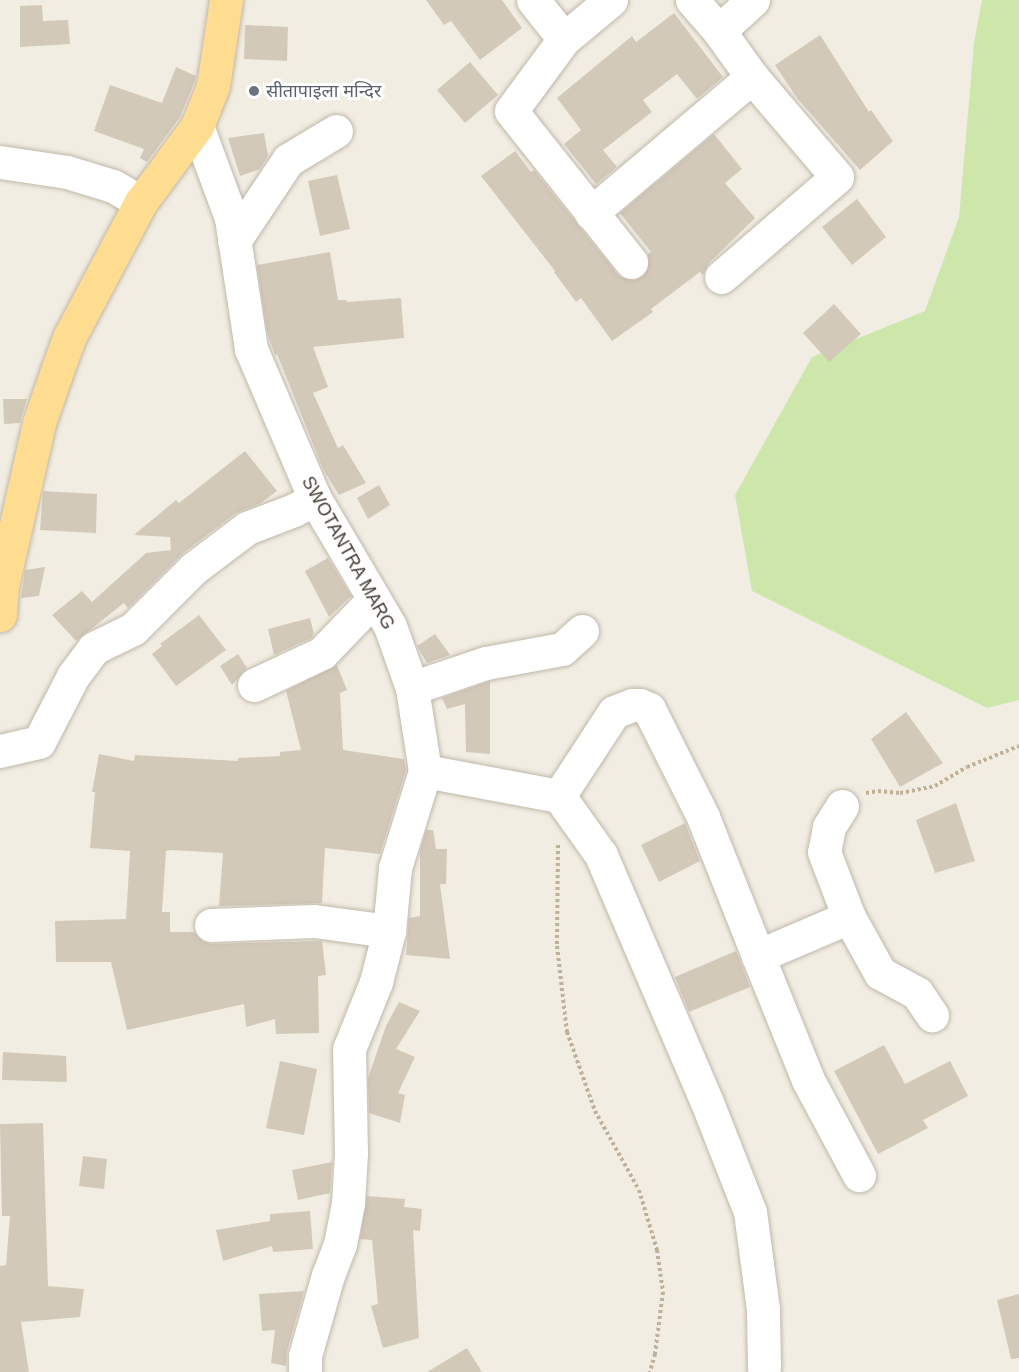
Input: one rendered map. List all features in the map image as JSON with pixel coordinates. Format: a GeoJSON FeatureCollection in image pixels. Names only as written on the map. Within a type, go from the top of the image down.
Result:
{"type":"FeatureCollection","features":[{"type":"Feature","properties":{"kind":"main road"},"geometry":{"type":"LineString","coordinates":[[0,596],[39,423],[70,336],[141,202],[197,126],[213,86],[226,0]]}},
{"type":"Feature","properties":{"kind":"street"},"geometry":{"type":"LineString","coordinates":[[533,0],[564,39]]}},
{"type":"Feature","properties":{"kind":"street"},"geometry":{"type":"LineString","coordinates":[[611,0],[564,39],[511,111],[631,262]]}},
{"type":"Feature","properties":{"kind":"street"},"geometry":{"type":"LineString","coordinates":[[692,0],[718,30],[752,77],[837,177],[720,277]]}},
{"type":"Feature","properties":{"kind":"street"},"geometry":{"type":"LineString","coordinates":[[718,30],[753,0]]}},
{"type":"Feature","properties":{"kind":"street"},"geometry":{"type":"LineString","coordinates":[[591,213],[752,77]]}},
{"type":"Feature","properties":{"kind":"street","name":"SWOTANTRA MARG"},"geometry":{"type":"LineString","coordinates":[[197,126],[231,218],[251,349],[315,499],[390,626],[412,688],[425,771],[395,868],[389,931],[376,982],[349,1048],[351,1154],[348,1203],[340,1244],[328,1275],[305,1356],[305,1372]]}},
{"type":"Feature","properties":{"kind":"street"},"geometry":{"type":"LineString","coordinates":[[234,241],[288,160],[336,131]]}},
{"type":"Feature","properties":{"kind":"street"},"geometry":{"type":"LineString","coordinates":[[0,162],[67,172],[113,186],[141,202]]}},
{"type":"Feature","properties":{"kind":"street"},"geometry":{"type":"LineString","coordinates":[[0,751],[39,742],[72,676],[94,648],[133,629],[194,568],[247,528],[294,510],[315,499]]}},
{"type":"Feature","properties":{"kind":"street"},"geometry":{"type":"LineString","coordinates":[[254,685],[321,652],[374,599]]}},
{"type":"Feature","properties":{"kind":"street"},"geometry":{"type":"LineString","coordinates":[[412,688],[486,663],[562,649],[582,631]]}},
{"type":"Feature","properties":{"kind":"street"},"geometry":{"type":"LineString","coordinates":[[559,796],[614,712],[632,705],[649,710],[703,817],[808,1080],[859,1175]]}},
{"type":"Feature","properties":{"kind":"street"},"geometry":{"type":"LineString","coordinates":[[425,771],[559,796],[601,855],[706,1100],[750,1212],[763,1309],[764,1368]]}},
{"type":"Feature","properties":{"kind":"street"},"geometry":{"type":"LineString","coordinates":[[842,806],[829,827],[824,852],[849,917],[880,973],[917,993],[932,1016]]}},
{"type":"Feature","properties":{"kind":"street"},"geometry":{"type":"LineString","coordinates":[[758,956],[849,917]]}},
{"type":"Feature","properties":{"kind":"street"},"geometry":{"type":"LineString","coordinates":[[211,925],[314,921],[389,931]]}},
{"type":"Feature","properties":{"kind":"path"},"geometry":{"type":"LineString","coordinates":[[842,806],[860,794],[878,791],[900,793],[935,786],[967,767],[1019,746]]}},
{"type":"Feature","properties":{"kind":"path"},"geometry":{"type":"LineString","coordinates":[[558,844],[557,946],[567,1032],[595,1111],[639,1190],[657,1250],[663,1292],[655,1354],[650,1372]]}},
{"type":"Feature","properties":{"kind":"green space"},"geometry":{"type":"Polygon","coordinates":[[[982,0],[1019,0],[1019,700],[987,708],[752,591],[735,495],[812,357],[925,311],[959,217],[974,43],[982,0]]]}},
{"type":"Feature","properties":{"kind":"building"},"geometry":{"type":"Polygon","coordinates":[[[426,0],[502,0],[522,28],[480,60],[451,21],[444,25],[426,0]]]}},
{"type":"Feature","properties":{"kind":"building"},"geometry":{"type":"Polygon","coordinates":[[[42,5],[43,21],[68,20],[70,44],[20,47],[20,6],[42,5]]]}},
{"type":"Feature","properties":{"kind":"building"},"geometry":{"type":"Polygon","coordinates":[[[674,13],[723,77],[697,99],[677,74],[643,100],[652,112],[603,150],[617,167],[596,184],[564,144],[581,130],[557,98],[632,36],[636,42],[674,13]]]}},
{"type":"Feature","properties":{"kind":"building"},"geometry":{"type":"Polygon","coordinates":[[[245,25],[288,27],[287,61],[244,59],[245,25]]]}},
{"type":"Feature","properties":{"kind":"building"},"geometry":{"type":"Polygon","coordinates":[[[820,35],[869,112],[871,110],[893,141],[860,170],[797,98],[775,65],[820,35]]]}},
{"type":"Feature","properties":{"kind":"building"},"geometry":{"type":"Polygon","coordinates":[[[470,62],[498,95],[465,123],[437,90],[470,62]]]}},
{"type":"Feature","properties":{"kind":"building"},"geometry":{"type":"Polygon","coordinates":[[[176,67],[196,76],[195,81],[180,117],[147,162],[140,158],[144,149],[94,131],[110,85],[162,103],[176,67]]]}},
{"type":"Feature","properties":{"kind":"building"},"geometry":{"type":"Polygon","coordinates":[[[264,133],[268,156],[260,169],[240,176],[228,138],[264,133]]]}},
{"type":"Feature","properties":{"kind":"building"},"geometry":{"type":"Polygon","coordinates":[[[714,134],[742,169],[725,183],[755,218],[709,263],[703,275],[700,272],[651,309],[653,312],[612,341],[581,298],[576,302],[555,271],[481,176],[515,151],[531,172],[534,170],[619,276],[634,280],[643,276],[648,269],[648,254],[651,252],[620,213],[714,134]]]}},
{"type":"Feature","properties":{"kind":"building"},"geometry":{"type":"Polygon","coordinates":[[[337,175],[350,229],[320,236],[308,181],[337,175]]]}},
{"type":"Feature","properties":{"kind":"building"},"geometry":{"type":"Polygon","coordinates":[[[857,199],[886,237],[852,265],[822,227],[857,199]]]}},
{"type":"Feature","properties":{"kind":"building"},"geometry":{"type":"Polygon","coordinates":[[[330,252],[338,300],[347,302],[401,298],[404,338],[313,347],[328,387],[313,393],[338,448],[343,445],[366,483],[339,495],[324,471],[277,354],[275,355],[267,332],[257,265],[330,252]]]}},
{"type":"Feature","properties":{"kind":"building"},"geometry":{"type":"Polygon","coordinates":[[[834,304],[861,334],[829,362],[803,333],[834,304]]]}},
{"type":"Feature","properties":{"kind":"building"},"geometry":{"type":"Polygon","coordinates":[[[3,399],[27,399],[20,423],[4,424],[3,399]]]}},
{"type":"Feature","properties":{"kind":"building"},"geometry":{"type":"Polygon","coordinates":[[[245,451],[277,491],[261,503],[236,513],[183,553],[128,608],[124,603],[76,641],[52,615],[82,591],[92,602],[146,553],[171,550],[170,537],[134,535],[176,500],[179,503],[245,451]]]}},
{"type":"Feature","properties":{"kind":"building"},"geometry":{"type":"Polygon","coordinates":[[[379,485],[390,505],[368,519],[357,498],[379,485]]]}},
{"type":"Feature","properties":{"kind":"building"},"geometry":{"type":"Polygon","coordinates":[[[43,491],[97,494],[96,533],[40,530],[43,491]]]}},
{"type":"Feature","properties":{"kind":"building"},"geometry":{"type":"Polygon","coordinates":[[[328,558],[351,596],[329,617],[305,571],[328,558]]]}},
{"type":"Feature","properties":{"kind":"building"},"geometry":{"type":"Polygon","coordinates":[[[45,567],[39,596],[21,598],[25,570],[45,567]]]}},
{"type":"Feature","properties":{"kind":"building"},"geometry":{"type":"Polygon","coordinates":[[[199,615],[226,650],[176,686],[152,654],[162,646],[160,644],[199,615]]]}},
{"type":"Feature","properties":{"kind":"building"},"geometry":{"type":"Polygon","coordinates":[[[310,618],[314,634],[311,638],[274,655],[268,629],[310,618]]]}},
{"type":"Feature","properties":{"kind":"building"},"geometry":{"type":"Polygon","coordinates":[[[435,634],[450,655],[427,663],[417,646],[435,634]]]}},
{"type":"Feature","properties":{"kind":"building"},"geometry":{"type":"Polygon","coordinates":[[[238,654],[247,668],[232,685],[220,666],[238,654]]]}},
{"type":"Feature","properties":{"kind":"building"},"geometry":{"type":"Polygon","coordinates":[[[337,665],[347,690],[340,693],[343,750],[404,759],[406,770],[380,854],[325,848],[322,903],[219,906],[223,853],[166,851],[162,912],[170,912],[170,932],[194,932],[202,941],[211,944],[322,941],[326,975],[318,976],[319,1033],[276,1034],[275,1019],[246,1027],[244,1004],[127,1030],[111,962],[56,962],[55,921],[126,919],[130,851],[90,848],[95,792],[92,792],[99,754],[134,761],[135,755],[238,761],[238,758],[280,756],[280,752],[301,750],[286,691],[337,665]]]}},
{"type":"Feature","properties":{"kind":"building"},"geometry":{"type":"Polygon","coordinates":[[[490,681],[490,754],[466,752],[465,704],[447,709],[442,698],[490,681]]]}},
{"type":"Feature","properties":{"kind":"building"},"geometry":{"type":"Polygon","coordinates":[[[906,712],[943,763],[900,787],[871,739],[906,712]]]}},
{"type":"Feature","properties":{"kind":"building"},"geometry":{"type":"Polygon","coordinates":[[[956,803],[975,861],[935,873],[916,820],[956,803]]]}},
{"type":"Feature","properties":{"kind":"building"},"geometry":{"type":"Polygon","coordinates":[[[685,823],[700,861],[659,882],[641,845],[685,823]]]}},
{"type":"Feature","properties":{"kind":"building"},"geometry":{"type":"Polygon","coordinates":[[[426,830],[433,830],[436,849],[447,849],[446,884],[440,884],[450,959],[406,955],[409,918],[420,916],[420,852],[426,830]]]}},
{"type":"Feature","properties":{"kind":"building"},"geometry":{"type":"Polygon","coordinates":[[[736,951],[750,987],[689,1012],[675,977],[736,951]]]}},
{"type":"Feature","properties":{"kind":"building"},"geometry":{"type":"Polygon","coordinates":[[[399,1002],[420,1011],[396,1049],[415,1057],[398,1093],[405,1095],[400,1123],[369,1113],[368,1078],[386,1026],[399,1002]]]}},
{"type":"Feature","properties":{"kind":"building"},"geometry":{"type":"Polygon","coordinates":[[[884,1045],[905,1084],[950,1061],[968,1096],[923,1120],[928,1128],[878,1154],[834,1071],[884,1045]]]}},
{"type":"Feature","properties":{"kind":"building"},"geometry":{"type":"Polygon","coordinates":[[[3,1052],[66,1056],[67,1082],[2,1080],[3,1052]]]}},
{"type":"Feature","properties":{"kind":"building"},"geometry":{"type":"Polygon","coordinates":[[[280,1061],[317,1069],[304,1135],[266,1128],[280,1061]]]}},
{"type":"Feature","properties":{"kind":"building"},"geometry":{"type":"Polygon","coordinates":[[[43,1123],[48,1286],[84,1289],[80,1317],[21,1322],[29,1372],[0,1372],[0,1266],[6,1265],[10,1216],[2,1216],[0,1124],[43,1123]]]}},
{"type":"Feature","properties":{"kind":"building"},"geometry":{"type":"Polygon","coordinates":[[[83,1156],[107,1159],[104,1189],[79,1186],[83,1156]]]}},
{"type":"Feature","properties":{"kind":"building"},"geometry":{"type":"Polygon","coordinates":[[[332,1162],[330,1193],[298,1200],[292,1170],[332,1162]]]}},
{"type":"Feature","properties":{"kind":"building"},"geometry":{"type":"Polygon","coordinates":[[[367,1196],[405,1199],[404,1207],[422,1209],[420,1231],[413,1230],[419,1338],[383,1348],[371,1306],[378,1304],[372,1240],[360,1239],[367,1196]]]}},
{"type":"Feature","properties":{"kind":"building"},"geometry":{"type":"Polygon","coordinates":[[[310,1211],[313,1249],[273,1252],[272,1246],[223,1261],[216,1230],[270,1221],[270,1214],[310,1211]]]}},
{"type":"Feature","properties":{"kind":"building"},"geometry":{"type":"Polygon","coordinates":[[[304,1291],[287,1351],[286,1366],[271,1363],[275,1330],[262,1331],[259,1294],[304,1291]]]}},
{"type":"Feature","properties":{"kind":"building"},"geometry":{"type":"Polygon","coordinates":[[[1019,1294],[1019,1358],[1011,1359],[997,1300],[1019,1294]]]}},
{"type":"Feature","properties":{"kind":"building"},"geometry":{"type":"Polygon","coordinates":[[[467,1348],[482,1372],[427,1372],[467,1348]]]}},
{"type":"Feature","properties":{"kind":"place","name":"सीतापाइला मन्दिर"},"geometry":{"type":"Point","coordinates":[254,91]}}]}
